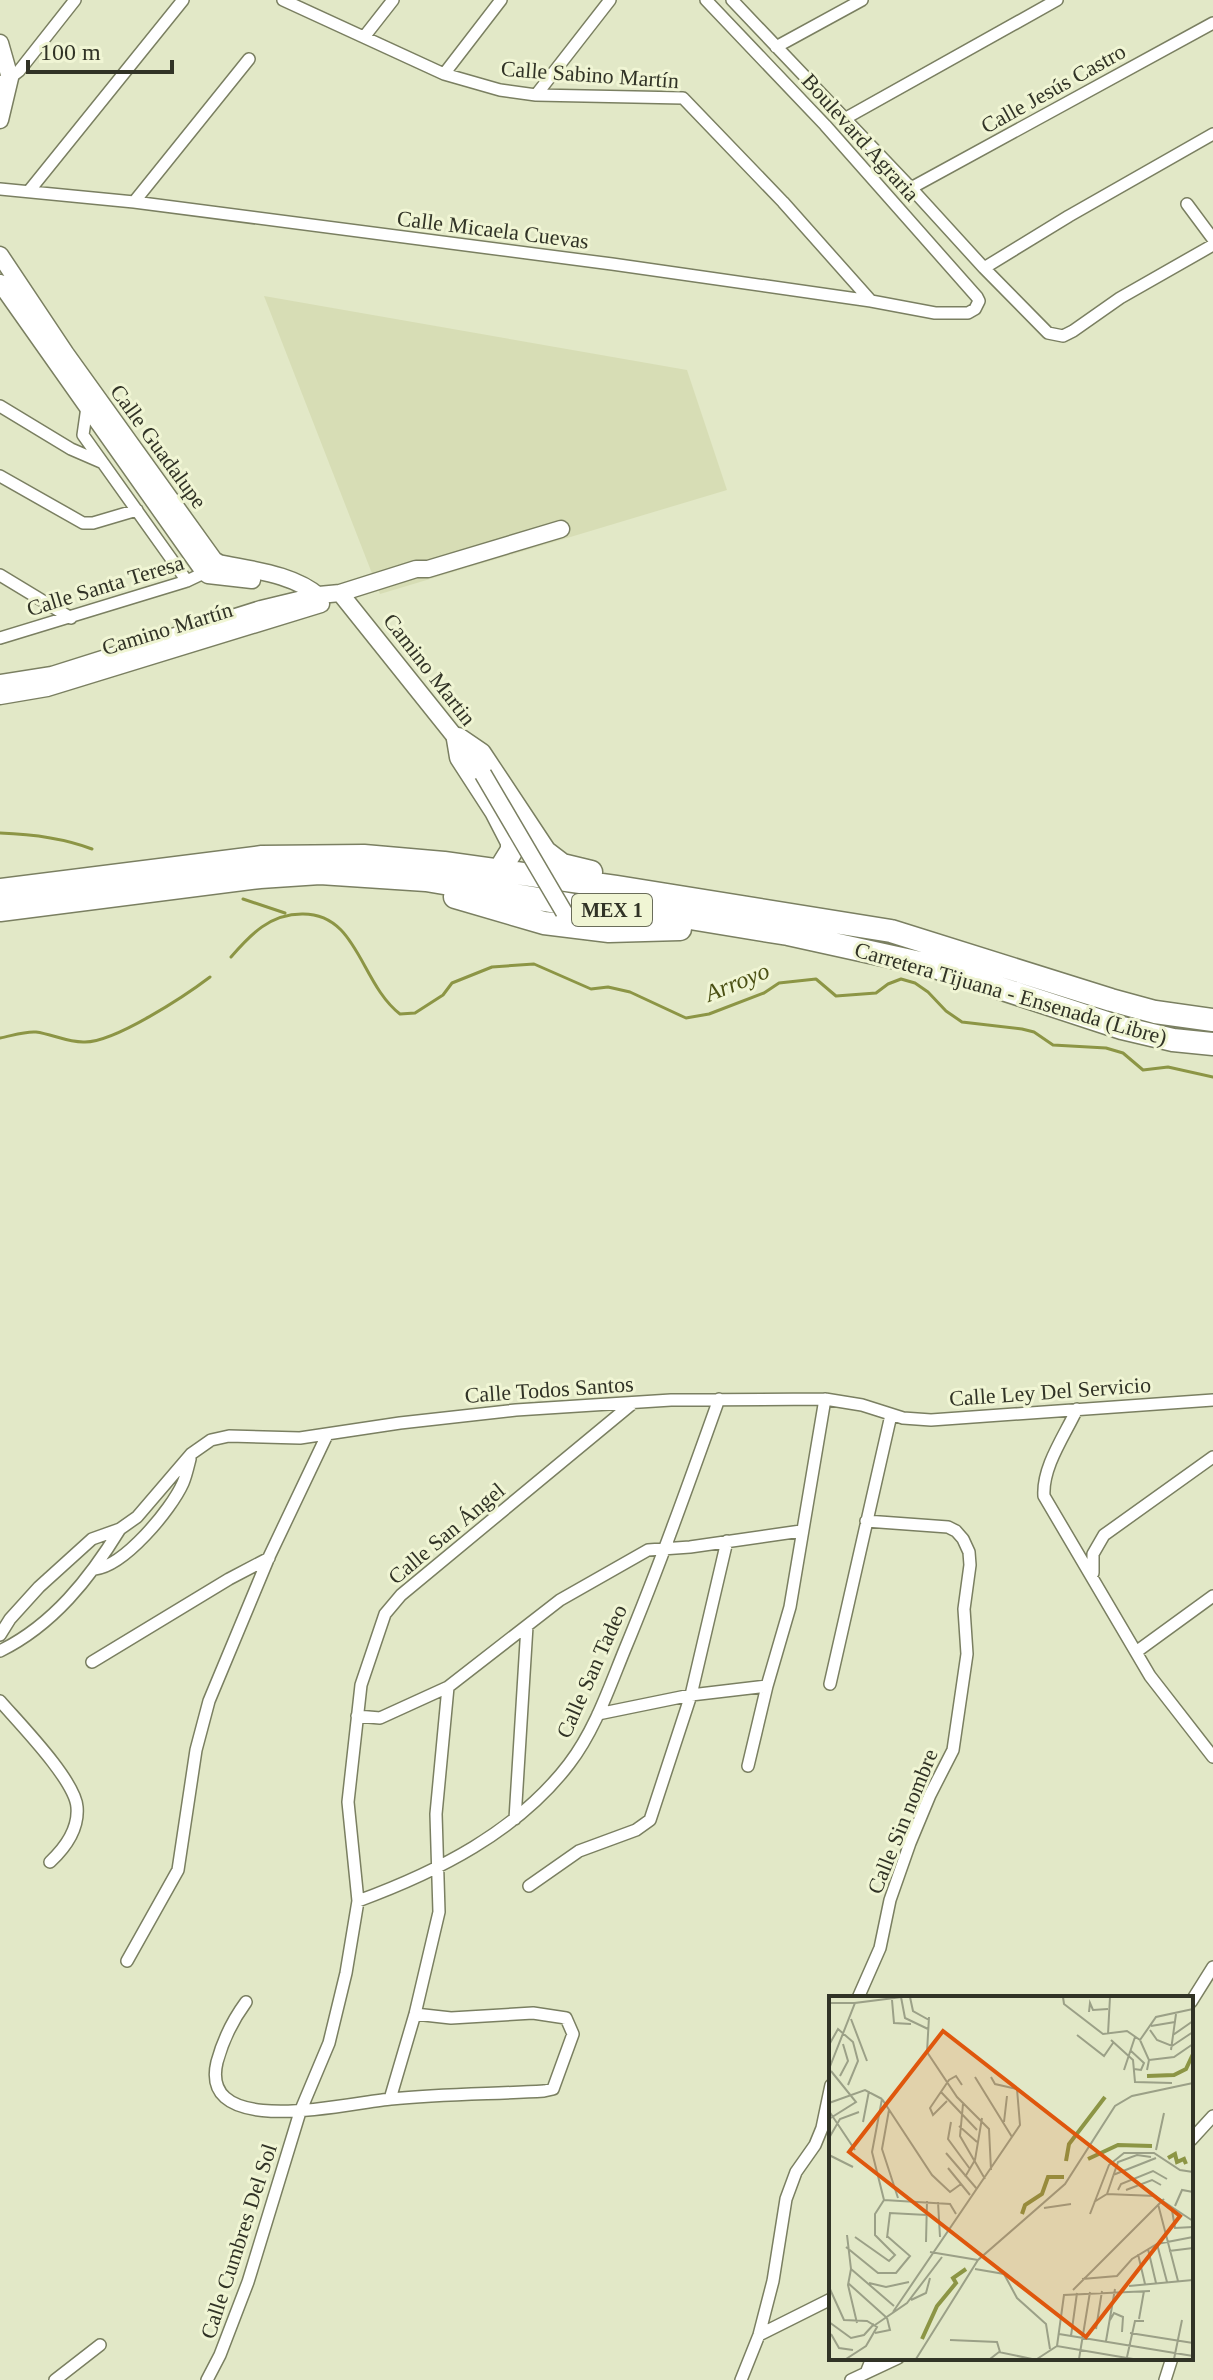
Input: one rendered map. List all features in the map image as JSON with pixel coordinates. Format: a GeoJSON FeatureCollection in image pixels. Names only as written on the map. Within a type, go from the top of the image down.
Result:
{"type":"FeatureCollection","features":[{"type":"Feature","properties":{"kind":"highway"},"geometry":{"type":"LineString","coordinates":[[458,739],[461,757],[512,842],[512,850],[499,871]]}},
{"type":"Feature","properties":{"kind":"highway"},"geometry":{"type":"LineString","coordinates":[[458,739],[480,754],[545,852],[562,865],[600,876],[616,887]]}},
{"type":"Feature","properties":{"kind":"highway","name":"Carretera Tijuana - Ensenada (Libre)"},"geometry":{"type":"LineString","coordinates":[[0,890],[210,862],[291,855],[364,856],[616,887],[891,931],[1111,1000],[1155,1012],[1213,1020]]}},
{"type":"Feature","properties":{"kind":"highway","name":"Carretera Tijuana - Ensenada (Libre)"},"geometry":{"type":"LineString","coordinates":[[0,910],[245,878],[320,873],[426,880],[571,905],[690,918],[788,934],[929,965],[1122,1028],[1173,1040],[1213,1044]]}},
{"type":"Feature","properties":{"kind":"highway"},"geometry":{"type":"LineString","coordinates":[[363,874],[387,885],[461,899],[544,923],[567,919],[609,931],[672,928],[747,938],[788,934]]}},
{"type":"Feature","properties":{"kind":"street"},"geometry":{"type":"LineString","coordinates":[[4,77],[19,71],[75,0]]}},
{"type":"Feature","properties":{"kind":"street"},"geometry":{"type":"LineString","coordinates":[[29,191],[183,0]]}},
{"type":"Feature","properties":{"kind":"street","name":"Calle Sabino Martín"},"geometry":{"type":"LineString","coordinates":[[285,0],[444,74],[500,90],[536,95],[683,98],[783,202],[871,301]]}},
{"type":"Feature","properties":{"kind":"street"},"geometry":{"type":"LineString","coordinates":[[364,37],[393,0]]}},
{"type":"Feature","properties":{"kind":"street"},"geometry":{"type":"LineString","coordinates":[[444,74],[501,0]]}},
{"type":"Feature","properties":{"kind":"street"},"geometry":{"type":"LineString","coordinates":[[536,95],[610,0]]}},
{"type":"Feature","properties":{"kind":"street","name":"Boulevard Agraria"},"geometry":{"type":"LineString","coordinates":[[706,0],[835,136],[977,297],[978,305]]}},
{"type":"Feature","properties":{"kind":"street","name":"Boulevard Agraria"},"geometry":{"type":"LineString","coordinates":[[732,0],[1048,333],[1055,336],[1073,331],[1120,298],[1213,242]]}},
{"type":"Feature","properties":{"kind":"street"},"geometry":{"type":"LineString","coordinates":[[776,47],[862,0]]}},
{"type":"Feature","properties":{"kind":"street"},"geometry":{"type":"LineString","coordinates":[[846,118],[1057,0]]}},
{"type":"Feature","properties":{"kind":"street","name":"Calle Jesús Castro"},"geometry":{"type":"LineString","coordinates":[[911,188],[1213,23]]}},
{"type":"Feature","properties":{"kind":"street"},"geometry":{"type":"LineString","coordinates":[[0,43],[4,77],[0,120]]}},
{"type":"Feature","properties":{"kind":"street"},"geometry":{"type":"LineString","coordinates":[[134,202],[249,59]]}},
{"type":"Feature","properties":{"kind":"street"},"geometry":{"type":"LineString","coordinates":[[984,268],[1213,134]]}},
{"type":"Feature","properties":{"kind":"street","name":"Calle Micaela Cuevas"},"geometry":{"type":"LineString","coordinates":[[0,189],[134,202],[871,301],[935,313],[968,313],[978,305]]}},
{"type":"Feature","properties":{"kind":"street"},"geometry":{"type":"LineString","coordinates":[[1187,204],[1213,242]]}},
{"type":"Feature","properties":{"kind":"street","name":"Calle Guadalupe"},"geometry":{"type":"LineString","coordinates":[[2,263],[211,568]]}},
{"type":"Feature","properties":{"kind":"street","name":"Calle Guadalupe"},"geometry":{"type":"LineString","coordinates":[[0,283],[87,407],[211,568]]}},
{"type":"Feature","properties":{"kind":"street"},"geometry":{"type":"LineString","coordinates":[[0,406],[71,449],[101,462]]}},
{"type":"Feature","properties":{"kind":"street"},"geometry":{"type":"LineString","coordinates":[[87,407],[83,435],[187,581]]}},
{"type":"Feature","properties":{"kind":"street"},"geometry":{"type":"LineString","coordinates":[[0,476],[83,523],[137,510]]}},
{"type":"Feature","properties":{"kind":"street"},"geometry":{"type":"LineString","coordinates":[[211,568],[287,580],[325,599],[418,578],[428,569],[561,529]]}},
{"type":"Feature","properties":{"kind":"street","name":"Calle Santa Teresa"},"geometry":{"type":"LineString","coordinates":[[0,638],[187,581],[211,568]]}},
{"type":"Feature","properties":{"kind":"street"},"geometry":{"type":"LineString","coordinates":[[0,575],[71,618]]}},
{"type":"Feature","properties":{"kind":"street","name":"Camino Martín"},"geometry":{"type":"LineString","coordinates":[[0,683],[52,675],[325,599]]}},
{"type":"Feature","properties":{"kind":"street","name":"Camino Martín"},"geometry":{"type":"LineString","coordinates":[[0,696],[47,688],[325,599]]}},
{"type":"Feature","properties":{"kind":"street","name":"Camino Martin"},"geometry":{"type":"LineString","coordinates":[[325,599],[458,739],[483,774],[567,919]]}},
{"type":"Feature","properties":{"kind":"street","name":"Calle San Tadeo"},"geometry":{"type":"LineString","coordinates":[[358,1901],[395,1888],[472,1849],[515,1819],[568,1765],[585,1741],[598,1714],[666,1547],[719,1399]]}},
{"type":"Feature","properties":{"kind":"street"},"geometry":{"type":"LineString","coordinates":[[748,1766],[790,1607],[825,1399]]}},
{"type":"Feature","properties":{"kind":"street","name":"Calle Todos Santos"},"geometry":{"type":"LineString","coordinates":[[191,1454],[211,1440],[229,1436],[300,1438],[400,1423],[582,1404],[825,1399],[862,1405],[891,1415]]}},
{"type":"Feature","properties":{"kind":"street","name":"Calle Ley Del Servicio"},"geometry":{"type":"LineString","coordinates":[[891,1415],[931,1420],[1213,1400]]}},
{"type":"Feature","properties":{"kind":"street","name":"Calle San Ángel"},"geometry":{"type":"LineString","coordinates":[[300,2112],[329,2043],[346,1973],[358,1901],[348,1802],[357,1716],[369,1658],[385,1614],[401,1595],[633,1403]]}},
{"type":"Feature","properties":{"kind":"street"},"geometry":{"type":"LineString","coordinates":[[1077,1409],[1051,1463],[1043,1486],[1044,1496],[1150,1676],[1213,1757]]}},
{"type":"Feature","properties":{"kind":"street"},"geometry":{"type":"LineString","coordinates":[[830,1684],[891,1415]]}},
{"type":"Feature","properties":{"kind":"street"},"geometry":{"type":"LineString","coordinates":[[127,1961],[178,1870],[202,1725],[209,1701],[269,1557],[327,1435]]}},
{"type":"Feature","properties":{"kind":"street"},"geometry":{"type":"LineString","coordinates":[[0,1651],[35,1630],[95,1569],[120,1529],[155,1498],[191,1454]]}},
{"type":"Feature","properties":{"kind":"street"},"geometry":{"type":"LineString","coordinates":[[95,1569],[115,1563],[172,1503],[184,1482],[191,1454]]}},
{"type":"Feature","properties":{"kind":"street"},"geometry":{"type":"LineString","coordinates":[[1093,1578],[1093,1554],[1104,1535],[1213,1457]]}},
{"type":"Feature","properties":{"kind":"street","name":"Calle Sin nombre"},"geometry":{"type":"LineString","coordinates":[[859,1996],[880,1948],[890,1900],[910,1843],[953,1750],[967,1654],[964,1609],[970,1565],[969,1552],[963,1539],[948,1527],[866,1521]]}},
{"type":"Feature","properties":{"kind":"street"},"geometry":{"type":"LineString","coordinates":[[0,1635],[24,1602],[86,1545],[106,1532],[120,1529]]}},
{"type":"Feature","properties":{"kind":"street"},"geometry":{"type":"LineString","coordinates":[[357,1716],[380,1718],[448,1687],[560,1600],[648,1550],[801,1531]]}},
{"type":"Feature","properties":{"kind":"street"},"geometry":{"type":"LineString","coordinates":[[529,1886],[579,1851],[636,1830],[650,1820],[691,1695],[727,1541]]}},
{"type":"Feature","properties":{"kind":"street"},"geometry":{"type":"LineString","coordinates":[[92,1662],[269,1557]]}},
{"type":"Feature","properties":{"kind":"street"},"geometry":{"type":"LineString","coordinates":[[1136,1652],[1213,1596]]}},
{"type":"Feature","properties":{"kind":"street"},"geometry":{"type":"LineString","coordinates":[[515,1819],[527,1626]]}},
{"type":"Feature","properties":{"kind":"street"},"geometry":{"type":"LineString","coordinates":[[598,1714],[691,1695],[767,1686]]}},
{"type":"Feature","properties":{"kind":"street"},"geometry":{"type":"LineString","coordinates":[[390,2099],[415,2014],[439,1912],[436,1814],[448,1687]]}},
{"type":"Feature","properties":{"kind":"street"},"geometry":{"type":"LineString","coordinates":[[0,1701],[43,1751],[75,1797],[77,1809],[71,1835],[65,1848],[50,1862]]}},
{"type":"Feature","properties":{"kind":"street"},"geometry":{"type":"LineString","coordinates":[[1193,1999],[1213,1967]]}},
{"type":"Feature","properties":{"kind":"street"},"geometry":{"type":"LineString","coordinates":[[246,2002],[230,2025],[214,2075],[218,2092],[233,2103],[252,2108],[300,2112],[390,2099],[553,2089],[573,2034],[566,2018],[533,2013],[451,2018],[415,2014]]}},
{"type":"Feature","properties":{"kind":"street"},"geometry":{"type":"LineString","coordinates":[[741,2380],[759,2335],[773,2281],[786,2199],[796,2172],[818,2137],[829,2093]]}},
{"type":"Feature","properties":{"kind":"street","name":"Calle Cumbres Del Sol"},"geometry":{"type":"LineString","coordinates":[[207,2380],[248,2282],[300,2112]]}},
{"type":"Feature","properties":{"kind":"street"},"geometry":{"type":"LineString","coordinates":[[1193,2134],[1213,2116]]}},
{"type":"Feature","properties":{"kind":"street"},"geometry":{"type":"LineString","coordinates":[[759,2335],[829,2300]]}},
{"type":"Feature","properties":{"kind":"street"},"geometry":{"type":"LineString","coordinates":[[55,2380],[100,2345]]}},
{"type":"Feature","properties":{"kind":"street"},"geometry":{"type":"LineString","coordinates":[[866,2373],[871,2360]]}},
{"type":"Feature","properties":{"kind":"street"},"geometry":{"type":"LineString","coordinates":[[851,2380],[894,2360]]}},
{"type":"Feature","properties":{"kind":"street"},"geometry":{"type":"LineString","coordinates":[[1165,2380],[1171,2360]]}},
{"type":"Feature","properties":{"kind":"shaded area"},"geometry":{"type":"Polygon","coordinates":[[[264,296],[687,370],[727,490],[380,594],[264,296]]]}},
{"type":"Feature","properties":{"kind":"waterway"},"geometry":{"type":"LineString","coordinates":[[0,833],[46,837],[92,849]]}},
{"type":"Feature","properties":{"kind":"waterway"},"geometry":{"type":"LineString","coordinates":[[243,899],[285,913]]}},
{"type":"Feature","properties":{"kind":"waterway","name":"Arroyo"},"geometry":{"type":"LineString","coordinates":[[231,957],[254,933],[280,917],[302,914],[321,917],[347,937],[387,1001],[400,1014],[415,1013],[443,995],[452,983],[492,967],[534,964],[591,989],[608,987],[630,992],[686,1018],[709,1014],[764,993],[779,983],[816,979],[836,996],[876,993],[901,979],[915,983],[928,992],[962,1022],[1034,1032],[1053,1045],[1106,1048],[1123,1053],[1143,1070],[1168,1067],[1213,1077]]}},
{"type":"Feature","properties":{"kind":"waterway","name":"Arroyo"},"geometry":{"type":"LineString","coordinates":[[0,1038],[32,1032],[79,1042],[98,1040],[149,1017],[210,977]]}}]}
